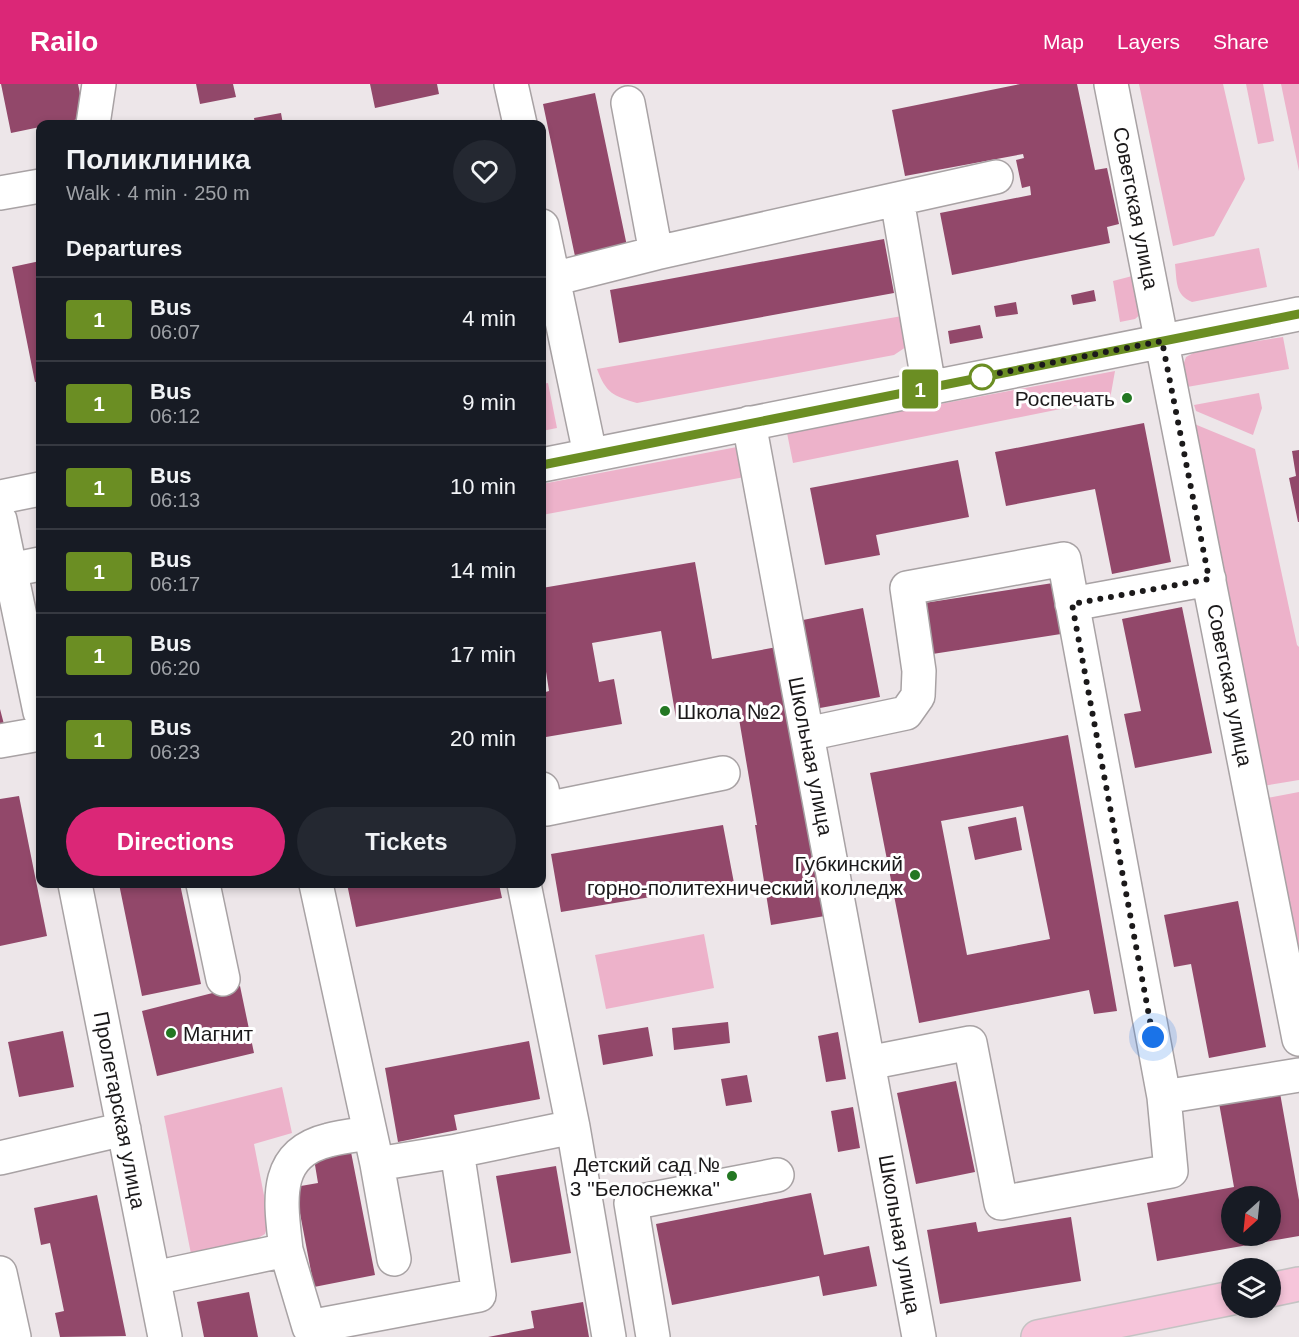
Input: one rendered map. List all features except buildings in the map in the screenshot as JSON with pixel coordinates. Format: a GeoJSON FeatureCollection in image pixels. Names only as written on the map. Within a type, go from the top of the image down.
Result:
{"type":"FeatureCollection","features":[{"type":"Feature","properties":{"kind":"main road"},"geometry":{"type":"LineString","coordinates":[[1281,1288],[1299,1284]]}},
{"type":"Feature","properties":{"kind":"main road"},"geometry":{"type":"LineString","coordinates":[[1057,1335],[1221,1300]]}},
{"type":"Feature","properties":{"kind":"street"},"geometry":{"type":"LineString","coordinates":[[94,120],[99,84]]}},
{"type":"Feature","properties":{"kind":"street"},"geometry":{"type":"LineString","coordinates":[[511,84],[519,120]]}},
{"type":"Feature","properties":{"kind":"street","name":"Советская улица"},"geometry":{"type":"LineString","coordinates":[[1112,84],[1299,1039]]}},
{"type":"Feature","properties":{"kind":"street"},"geometry":{"type":"LineString","coordinates":[[628,103],[656,253]]}},
{"type":"Feature","properties":{"kind":"street"},"geometry":{"type":"LineString","coordinates":[[553,279],[656,253],[996,177]]}},
{"type":"Feature","properties":{"kind":"street"},"geometry":{"type":"LineString","coordinates":[[0,193],[36,187]]}},
{"type":"Feature","properties":{"kind":"street"},"geometry":{"type":"LineString","coordinates":[[897,199],[928,387]]}},
{"type":"Feature","properties":{"kind":"street"},"geometry":{"type":"LineString","coordinates":[[546,245],[590,454]]}},
{"type":"Feature","properties":{"kind":"street"},"geometry":{"type":"LineString","coordinates":[[546,464],[1299,314]]}},
{"type":"Feature","properties":{"kind":"street","name":"Школьная улица"},"geometry":{"type":"LineString","coordinates":[[749,423],[919,1337]]}},
{"type":"Feature","properties":{"kind":"street"},"geometry":{"type":"LineString","coordinates":[[0,497],[36,490]]}},
{"type":"Feature","properties":{"kind":"street"},"geometry":{"type":"LineString","coordinates":[[0,520],[17,568],[36,687]]}},
{"type":"Feature","properties":{"kind":"street"},"geometry":{"type":"LineString","coordinates":[[807,734],[906,713],[918,696],[919,671],[907,588],[1064,559],[1164,1096],[1171,1171],[1001,1203],[970,1043],[868,1063]]}},
{"type":"Feature","properties":{"kind":"street"},"geometry":{"type":"LineString","coordinates":[[1072,604],[1209,579]]}},
{"type":"Feature","properties":{"kind":"street"},"geometry":{"type":"LineString","coordinates":[[0,741],[36,735]]}},
{"type":"Feature","properties":{"kind":"street"},"geometry":{"type":"LineString","coordinates":[[546,809],[723,773]]}},
{"type":"Feature","properties":{"kind":"street","name":"Пролетарская улица"},"geometry":{"type":"LineString","coordinates":[[76,888],[165,1337]]}},
{"type":"Feature","properties":{"kind":"street"},"geometry":{"type":"LineString","coordinates":[[204,888],[223,979]]}},
{"type":"Feature","properties":{"kind":"street"},"geometry":{"type":"LineString","coordinates":[[317,888],[374,1149],[394,1259]]}},
{"type":"Feature","properties":{"kind":"street"},"geometry":{"type":"LineString","coordinates":[[525,888],[573,1127],[609,1337]]}},
{"type":"Feature","properties":{"kind":"street"},"geometry":{"type":"LineString","coordinates":[[1164,1096],[1299,1075]]}},
{"type":"Feature","properties":{"kind":"street"},"geometry":{"type":"LineString","coordinates":[[457,1151],[479,1295],[309,1327],[286,1250],[281,1203],[284,1179],[290,1166],[300,1154],[312,1145],[330,1139],[374,1149],[457,1151],[573,1127]]}},
{"type":"Feature","properties":{"kind":"street"},"geometry":{"type":"LineString","coordinates":[[0,1158],[124,1129]]}},
{"type":"Feature","properties":{"kind":"street"},"geometry":{"type":"LineString","coordinates":[[653,1337],[631,1203],[777,1175]]}},
{"type":"Feature","properties":{"kind":"street"},"geometry":{"type":"LineString","coordinates":[[154,1278],[286,1250]]}},
{"type":"Feature","properties":{"kind":"street"},"geometry":{"type":"LineString","coordinates":[[0,1273],[14,1337]]}},
{"type":"Feature","properties":{"kind":"shaded area"},"geometry":{"type":"Polygon","coordinates":[[[1139,84],[1223,84],[1245,179],[1214,236],[1173,246],[1139,84]]]}},
{"type":"Feature","properties":{"kind":"shaded area"},"geometry":{"type":"Polygon","coordinates":[[[1246,84],[1263,84],[1274,141],[1258,144],[1246,84]]]}},
{"type":"Feature","properties":{"kind":"shaded area"},"geometry":{"type":"Polygon","coordinates":[[[1281,84],[1299,84],[1299,171],[1281,84]]]}},
{"type":"Feature","properties":{"kind":"shaded area"},"geometry":{"type":"Polygon","coordinates":[[[1259,248],[1267,287],[1192,302],[1182,296],[1177,282],[1175,264],[1259,248]]]}},
{"type":"Feature","properties":{"kind":"shaded area"},"geometry":{"type":"Polygon","coordinates":[[[1140,274],[1142,313],[1135,319],[1120,322],[1113,281],[1140,274]]]}},
{"type":"Feature","properties":{"kind":"shaded area"},"geometry":{"type":"Polygon","coordinates":[[[908,315],[906,347],[894,355],[637,403],[611,392],[597,369],[908,315]]]}},
{"type":"Feature","properties":{"kind":"shaded area"},"geometry":{"type":"Polygon","coordinates":[[[1283,337],[1289,369],[1187,387],[1182,368],[1186,357],[1199,350],[1283,337]]]}},
{"type":"Feature","properties":{"kind":"shaded area"},"geometry":{"type":"Polygon","coordinates":[[[1115,371],[1110,399],[793,463],[787,433],[1115,371]]]}},
{"type":"Feature","properties":{"kind":"shaded area"},"geometry":{"type":"Polygon","coordinates":[[[546,383],[548,383],[557,428],[546,430],[546,383]]]}},
{"type":"Feature","properties":{"kind":"shaded area"},"geometry":{"type":"Polygon","coordinates":[[[1259,393],[1262,408],[1253,435],[1196,411],[1194,405],[1259,393]]]}},
{"type":"Feature","properties":{"kind":"shaded area"},"geometry":{"type":"Polygon","coordinates":[[[1192,423],[1255,449],[1299,647],[1299,780],[1263,786],[1192,423]]]}},
{"type":"Feature","properties":{"kind":"shaded area"},"geometry":{"type":"Polygon","coordinates":[[[737,447],[747,456],[750,476],[546,514],[546,483],[737,447]]]}},
{"type":"Feature","properties":{"kind":"shaded area"},"geometry":{"type":"Polygon","coordinates":[[[1299,792],[1299,963],[1267,798],[1299,792]]]}},
{"type":"Feature","properties":{"kind":"shaded area"},"geometry":{"type":"Polygon","coordinates":[[[704,934],[714,988],[606,1009],[595,955],[704,934]]]}},
{"type":"Feature","properties":{"kind":"shaded area"},"geometry":{"type":"Polygon","coordinates":[[[282,1087],[292,1133],[254,1144],[269,1221],[265,1234],[250,1243],[191,1254],[164,1116],[282,1087]]]}},
{"type":"Feature","properties":{"kind":"bus line","name":"1"},"geometry":{"type":"LineString","coordinates":[[546,464],[1299,314]]}},
{"type":"Feature","properties":{"kind":"place","name":"Роспечать"},"geometry":{"type":"Point","coordinates":[1127,398]}},
{"type":"Feature","properties":{"kind":"place","name":"Школа №2"},"geometry":{"type":"Point","coordinates":[665,711]}},
{"type":"Feature","properties":{"kind":"place","name":"Губкинский горно-политехнический колледж"},"geometry":{"type":"Point","coordinates":[915,875]}},
{"type":"Feature","properties":{"kind":"place","name":"Магнит"},"geometry":{"type":"Point","coordinates":[171,1033]}},
{"type":"Feature","properties":{"kind":"place","name":"Детский сад № 3 \"Белоснежка\""},"geometry":{"type":"Point","coordinates":[732,1176]}},
{"type":"Feature","properties":{"kind":"route"},"geometry":{"type":"LineString","coordinates":[[982,377],[975,378],[1162,341],[1209,579],[1072,604],[1153,1037]]}}]}
